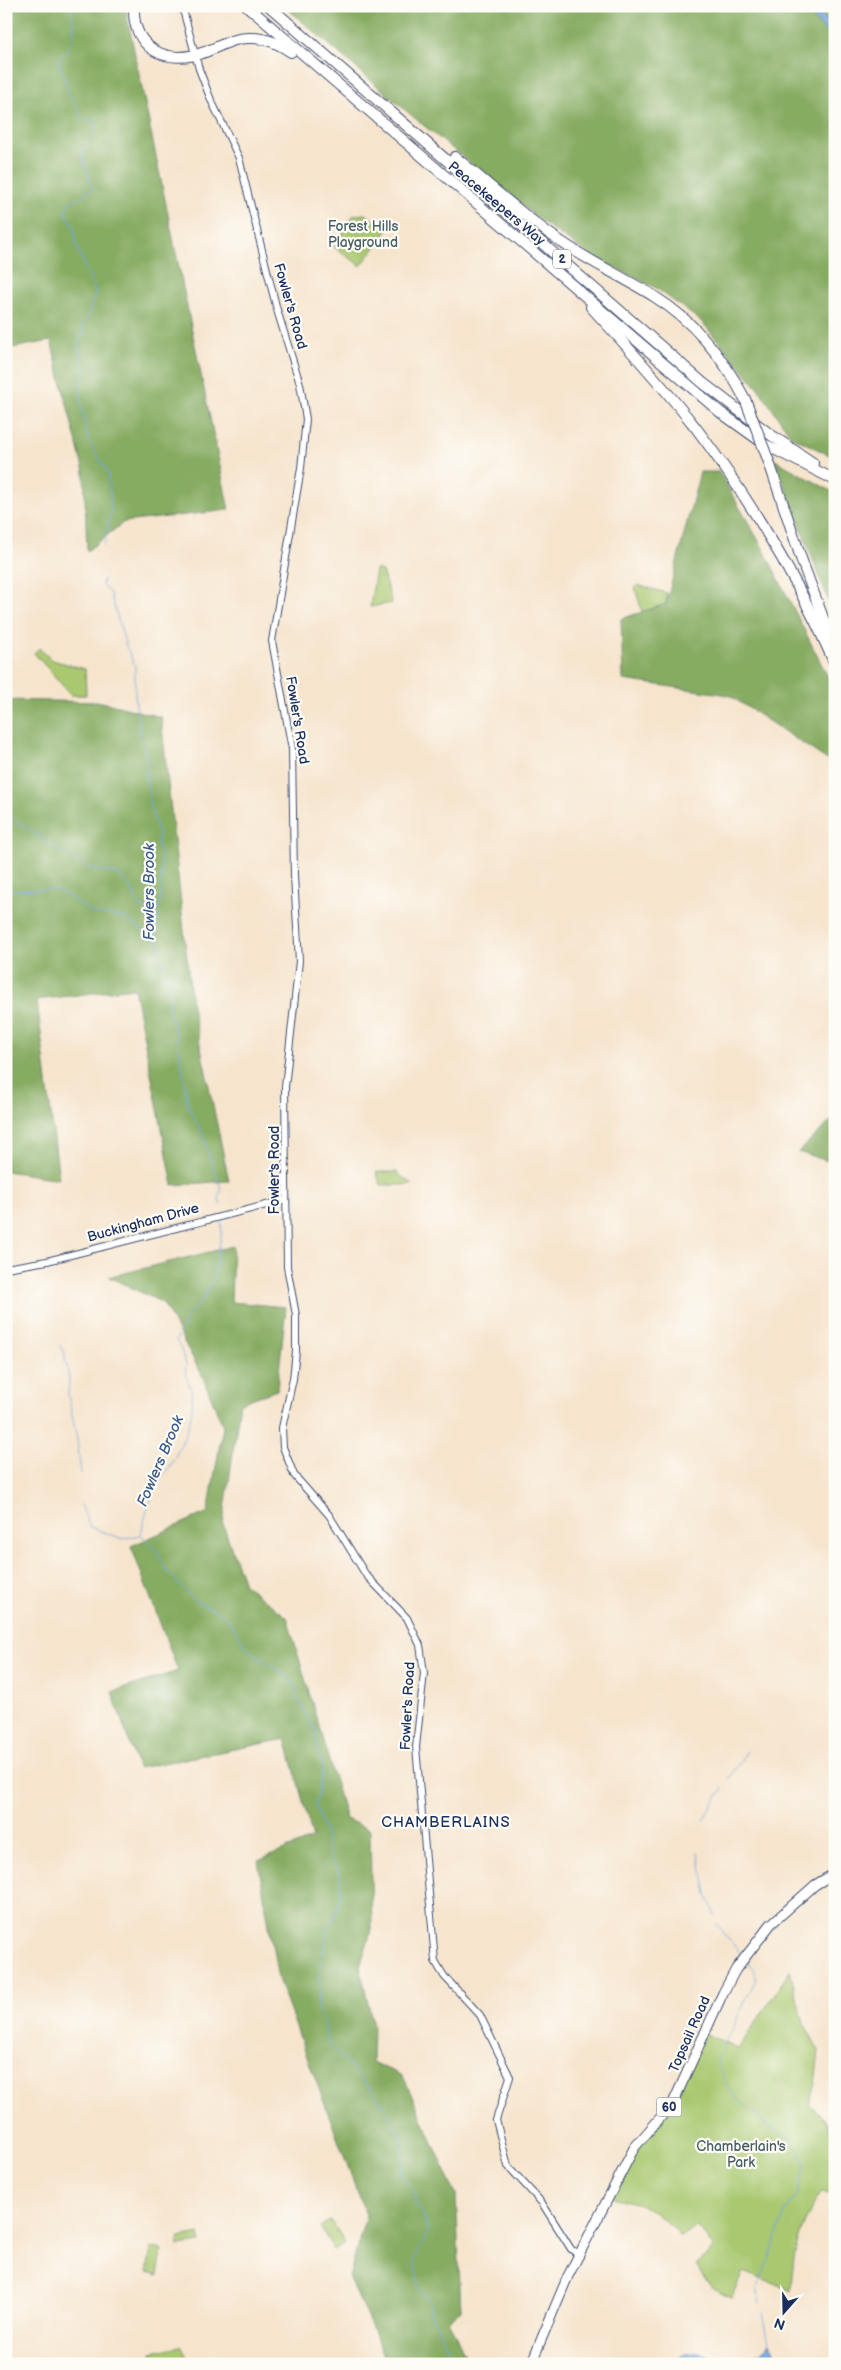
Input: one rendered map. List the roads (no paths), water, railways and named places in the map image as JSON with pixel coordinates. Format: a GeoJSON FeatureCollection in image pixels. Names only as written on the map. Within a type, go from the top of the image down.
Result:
{"type":"FeatureCollection","features":[{"type":"Feature","properties":{"kind":"highway"},"geometry":{"type":"LineString","coordinates":[[134,6],[136,30],[146,45],[162,54],[194,55],[238,39],[258,38],[269,40],[289,50],[369,112]]}},
{"type":"Feature","properties":{"kind":"highway","name":"Peacekeepers Way"},"geometry":{"type":"LineString","coordinates":[[247,6],[741,428],[790,458],[835,478]]}},
{"type":"Feature","properties":{"kind":"highway","name":"Peacekeepers Way"},"geometry":{"type":"LineString","coordinates":[[269,6],[379,99],[703,382],[771,435],[835,478]]}},
{"type":"Feature","properties":{"kind":"highway"},"geometry":{"type":"LineString","coordinates":[[379,99],[421,130],[561,242],[672,309],[698,331],[716,352],[745,398],[835,650]]}},
{"type":"Feature","properties":{"kind":"highway"},"geometry":{"type":"LineString","coordinates":[[550,265],[649,371],[696,428],[760,524],[793,580],[835,664]]}},
{"type":"Feature","properties":{"kind":"main road","name":"Topsail Road"},"geometry":{"type":"LineString","coordinates":[[531,2364],[568,2276],[634,2148],[673,2103],[736,1969],[771,1924],[815,1885],[835,1873]]}},
{"type":"Feature","properties":{"kind":"street","name":"Fowler's Road"},"geometry":{"type":"LineString","coordinates":[[182,6],[194,55],[211,100],[239,158],[277,310],[305,404],[306,419],[301,468],[272,641],[292,750],[294,876],[298,961],[285,1087],[287,1267],[296,1315],[294,1372],[282,1431],[284,1454],[294,1475],[329,1515],[364,1573],[405,1614],[418,1638],[424,1673],[416,1747],[435,1961],[444,1976],[480,2015],[510,2077],[496,2120],[510,2169],[542,2203],[571,2249],[580,2256]]}},
{"type":"Feature","properties":{"kind":"street","name":"Buckingham Drive"},"geometry":{"type":"LineString","coordinates":[[6,1268],[47,1261],[286,1200]]}},
{"type":"Feature","properties":{"kind":"water"},"geometry":{"type":"Polygon","coordinates":[[[803,6],[812,6],[835,29],[835,60],[832,38],[803,6]]]}},
{"type":"Feature","properties":{"kind":"water"},"geometry":{"type":"Polygon","coordinates":[[[769,2343],[779,2364],[670,2364],[684,2354],[701,2352],[720,2361],[741,2361],[744,2357],[761,2353],[769,2343]]]}},
{"type":"Feature","properties":{"kind":"waterway","name":"Fowlers Brook"},"geometry":{"type":"LineString","coordinates":[[69,6],[74,28],[72,41],[58,59],[68,88],[68,96],[73,100],[82,119],[96,122],[97,127],[96,132],[82,152],[92,190],[69,203],[65,212],[74,226],[76,245],[96,292],[87,319],[81,325],[84,332],[77,345],[86,372],[81,385],[80,399],[88,440],[108,473],[111,510],[104,546]]}},
{"type":"Feature","properties":{"kind":"waterway","name":"Fowlers Brook"},"geometry":{"type":"LineString","coordinates":[[103,579],[102,586],[110,593],[126,646],[135,666],[135,697],[140,733],[147,759],[146,774],[151,810],[159,836],[157,843],[161,856],[161,898],[157,911],[156,933],[169,992],[169,1013],[177,1036],[188,1105],[204,1137],[221,1188],[219,1200],[221,1205]]}},
{"type":"Feature","properties":{"kind":"waterway"},"geometry":{"type":"LineString","coordinates":[[6,809],[17,822],[39,835],[62,853],[88,868],[118,874],[128,884],[141,908],[156,911]]}},
{"type":"Feature","properties":{"kind":"waterway"},"geometry":{"type":"LineString","coordinates":[[6,890],[52,889],[66,894],[94,913],[125,918],[145,932],[156,933]]}},
{"type":"Feature","properties":{"kind":"waterway","name":"Fowlers Brook"},"geometry":{"type":"LineString","coordinates":[[141,1534],[155,1489],[170,1467],[183,1441],[189,1422],[192,1394],[186,1376],[186,1364],[180,1346],[176,1341],[188,1316],[204,1298],[213,1278],[222,1231],[221,1221]]}},
{"type":"Feature","properties":{"kind":"waterway"},"geometry":{"type":"LineString","coordinates":[[60,1346],[64,1352],[69,1378],[68,1395],[77,1439],[81,1473]]}},
{"type":"Feature","properties":{"kind":"waterway"},"geometry":{"type":"LineString","coordinates":[[81,1505],[90,1527],[123,1539],[140,1535]]}},
{"type":"Feature","properties":{"kind":"waterway","name":"Fowlers Brook"},"geometry":{"type":"LineString","coordinates":[[141,1535],[154,1547],[168,1573],[194,1600],[229,1619],[247,1649],[290,1679],[297,1690],[296,1696],[317,1733],[316,1742],[323,1770],[315,1805],[325,1833],[328,1852],[340,1875],[341,1896],[336,1914],[327,1930],[319,1980],[320,1988],[317,2009],[324,2023],[329,2044],[379,2098],[398,2131],[404,2148],[402,2174],[416,2197],[415,2203],[427,2228],[425,2239],[413,2263],[418,2272],[418,2286],[430,2302],[431,2314],[447,2347],[463,2364]]}},
{"type":"Feature","properties":{"kind":"waterway"},"geometry":{"type":"LineString","coordinates":[[729,1779],[747,1751]]}},
{"type":"Feature","properties":{"kind":"waterway"},"geometry":{"type":"LineString","coordinates":[[703,1820],[723,1788]]}},
{"type":"Feature","properties":{"kind":"waterway"},"geometry":{"type":"LineString","coordinates":[[698,1852],[708,1898],[715,1915]]}},
{"type":"Feature","properties":{"kind":"waterway"},"geometry":{"type":"LineString","coordinates":[[717,1924],[740,1953]]}},
{"type":"Feature","properties":{"kind":"waterway"},"geometry":{"type":"LineString","coordinates":[[747,1961],[755,1970],[756,1979],[734,2027],[716,2059],[727,2085],[736,2099],[756,2114],[762,2123],[785,2136],[796,2146],[805,2160],[797,2193],[785,2213],[757,2288],[760,2303]]}},
{"type":"Feature","properties":{"kind":"waterway"},"geometry":{"type":"LineString","coordinates":[[763,2312],[769,2343]]}},
{"type":"Feature","properties":{"kind":"district","name":"CHAMBERLAINS"},"geometry":{"type":"Point","coordinates":[446,1822]}},
{"type":"Feature","properties":{"kind":"park label","name":"Forest Hills Playground"},"geometry":{"type":"Point","coordinates":[363,234]}},
{"type":"Feature","properties":{"kind":"park label","name":"Chamberlain's Park"},"geometry":{"type":"Point","coordinates":[741,2154]}}]}
